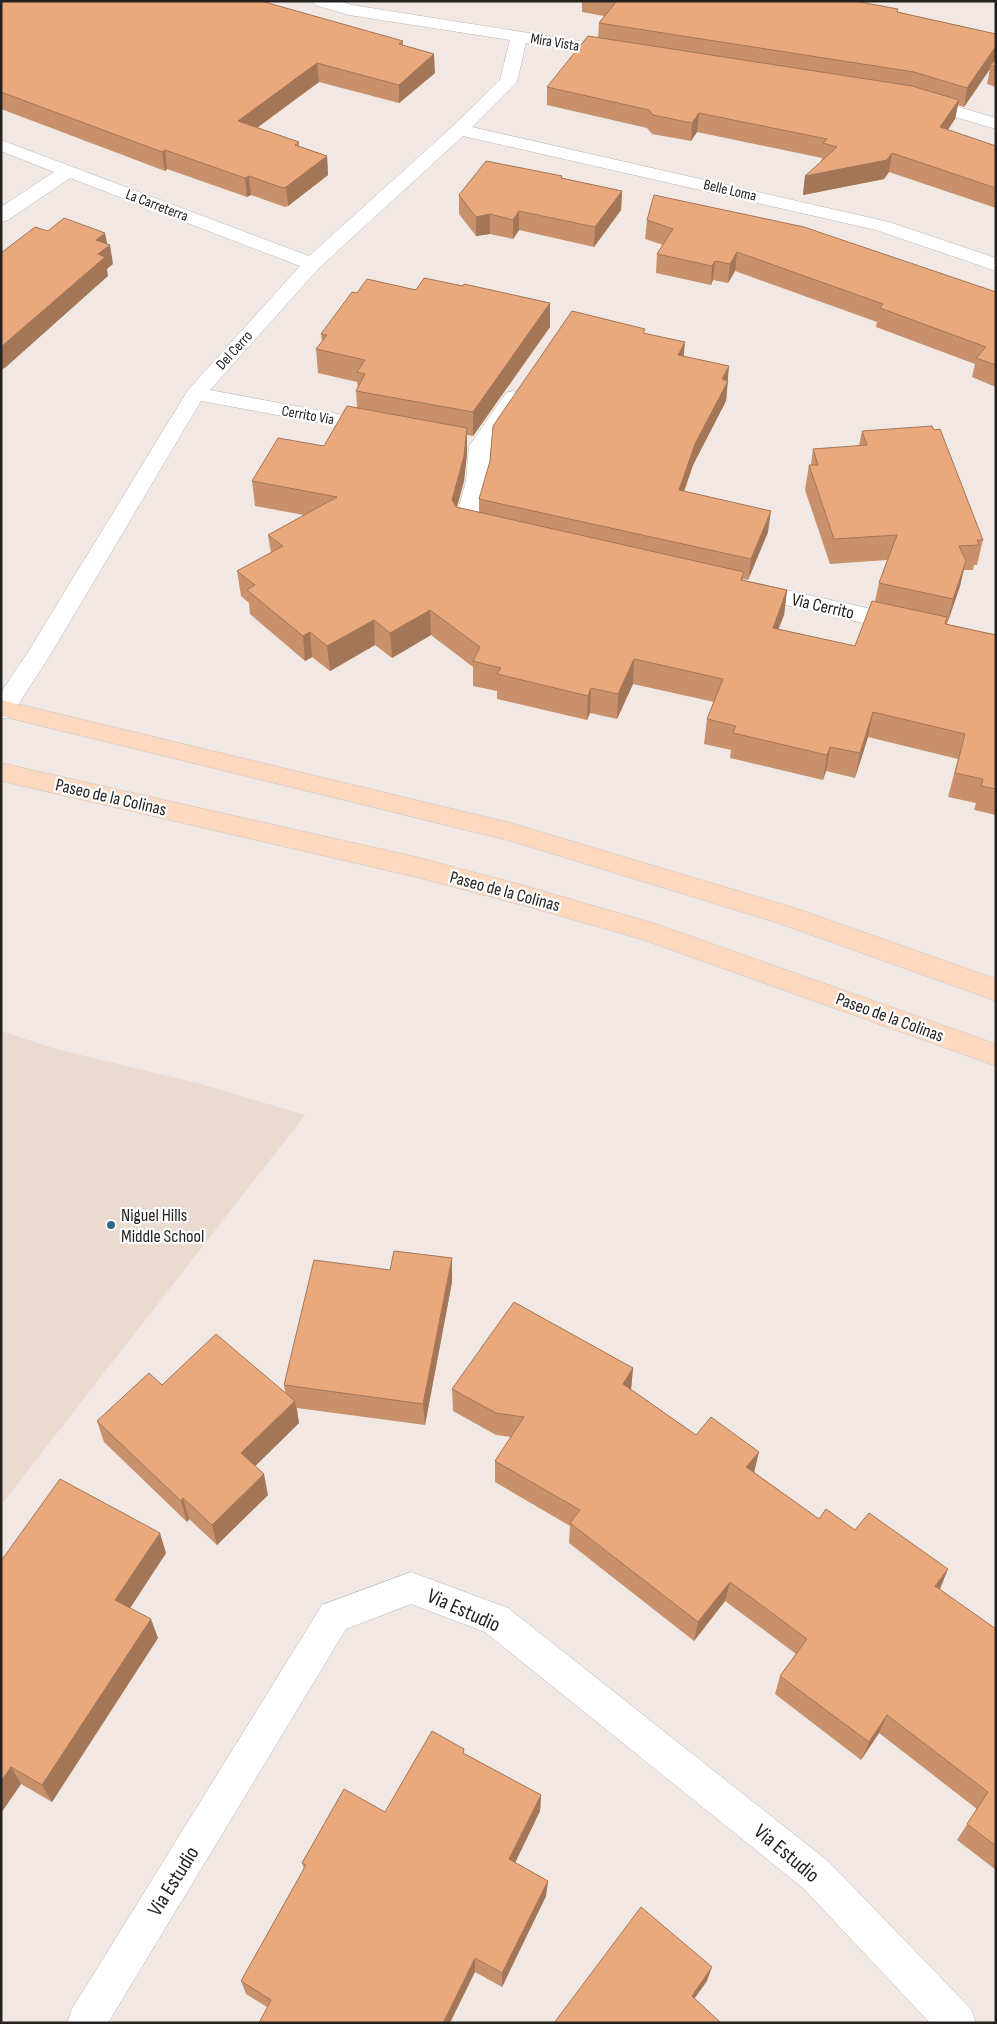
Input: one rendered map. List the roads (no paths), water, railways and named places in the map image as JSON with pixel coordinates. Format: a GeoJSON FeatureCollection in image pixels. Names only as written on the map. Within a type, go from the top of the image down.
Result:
{"type":"FeatureCollection","features":[{"type":"Feature","properties":{"kind":"main road"},"geometry":{"type":"LineString","coordinates":[[2,709],[511,832],[786,915],[996,990]]}},
{"type":"Feature","properties":{"kind":"main road","name":"Paseo de la Colinas"},"geometry":{"type":"LineString","coordinates":[[1,772],[416,867],[522,895],[647,931],[996,1055]]}},
{"type":"Feature","properties":{"kind":"street","name":"Mira Vista"},"geometry":{"type":"LineString","coordinates":[[321,1],[348,10],[637,55]]}},
{"type":"Feature","properties":{"kind":"street","name":"Del Cerro"},"geometry":{"type":"LineString","coordinates":[[2,709],[37,657],[195,394],[312,264],[459,130],[508,82],[519,37]]}},
{"type":"Feature","properties":{"kind":"street"},"geometry":{"type":"LineString","coordinates":[[902,96],[996,124]]}},
{"type":"Feature","properties":{"kind":"street","name":"Belle Loma"},"geometry":{"type":"LineString","coordinates":[[459,130],[882,226],[996,265]]}},
{"type":"Feature","properties":{"kind":"street","name":"La Carreterra"},"geometry":{"type":"LineString","coordinates":[[1,145],[312,264]]}},
{"type":"Feature","properties":{"kind":"street"},"geometry":{"type":"LineString","coordinates":[[1,216],[68,171]]}},
{"type":"Feature","properties":{"kind":"street"},"geometry":{"type":"LineString","coordinates":[[504,534],[465,525],[477,481],[470,445],[523,383]]}},
{"type":"Feature","properties":{"kind":"street","name":"Cerrito Via"},"geometry":{"type":"LineString","coordinates":[[195,394],[391,430]]}},
{"type":"Feature","properties":{"kind":"street","name":"Via Cerrito"},"geometry":{"type":"LineString","coordinates":[[726,584],[928,630]]}},
{"type":"Feature","properties":{"kind":"street","name":"Via Estudio"},"geometry":{"type":"LineString","coordinates":[[86,2023],[334,1617],[411,1588],[496,1620],[504,1626],[816,1875],[957,2023]]}},
{"type":"Feature","properties":{"kind":"place","name":"Niguel Hills Middle School"},"geometry":{"type":"Point","coordinates":[111,1225]}}]}
